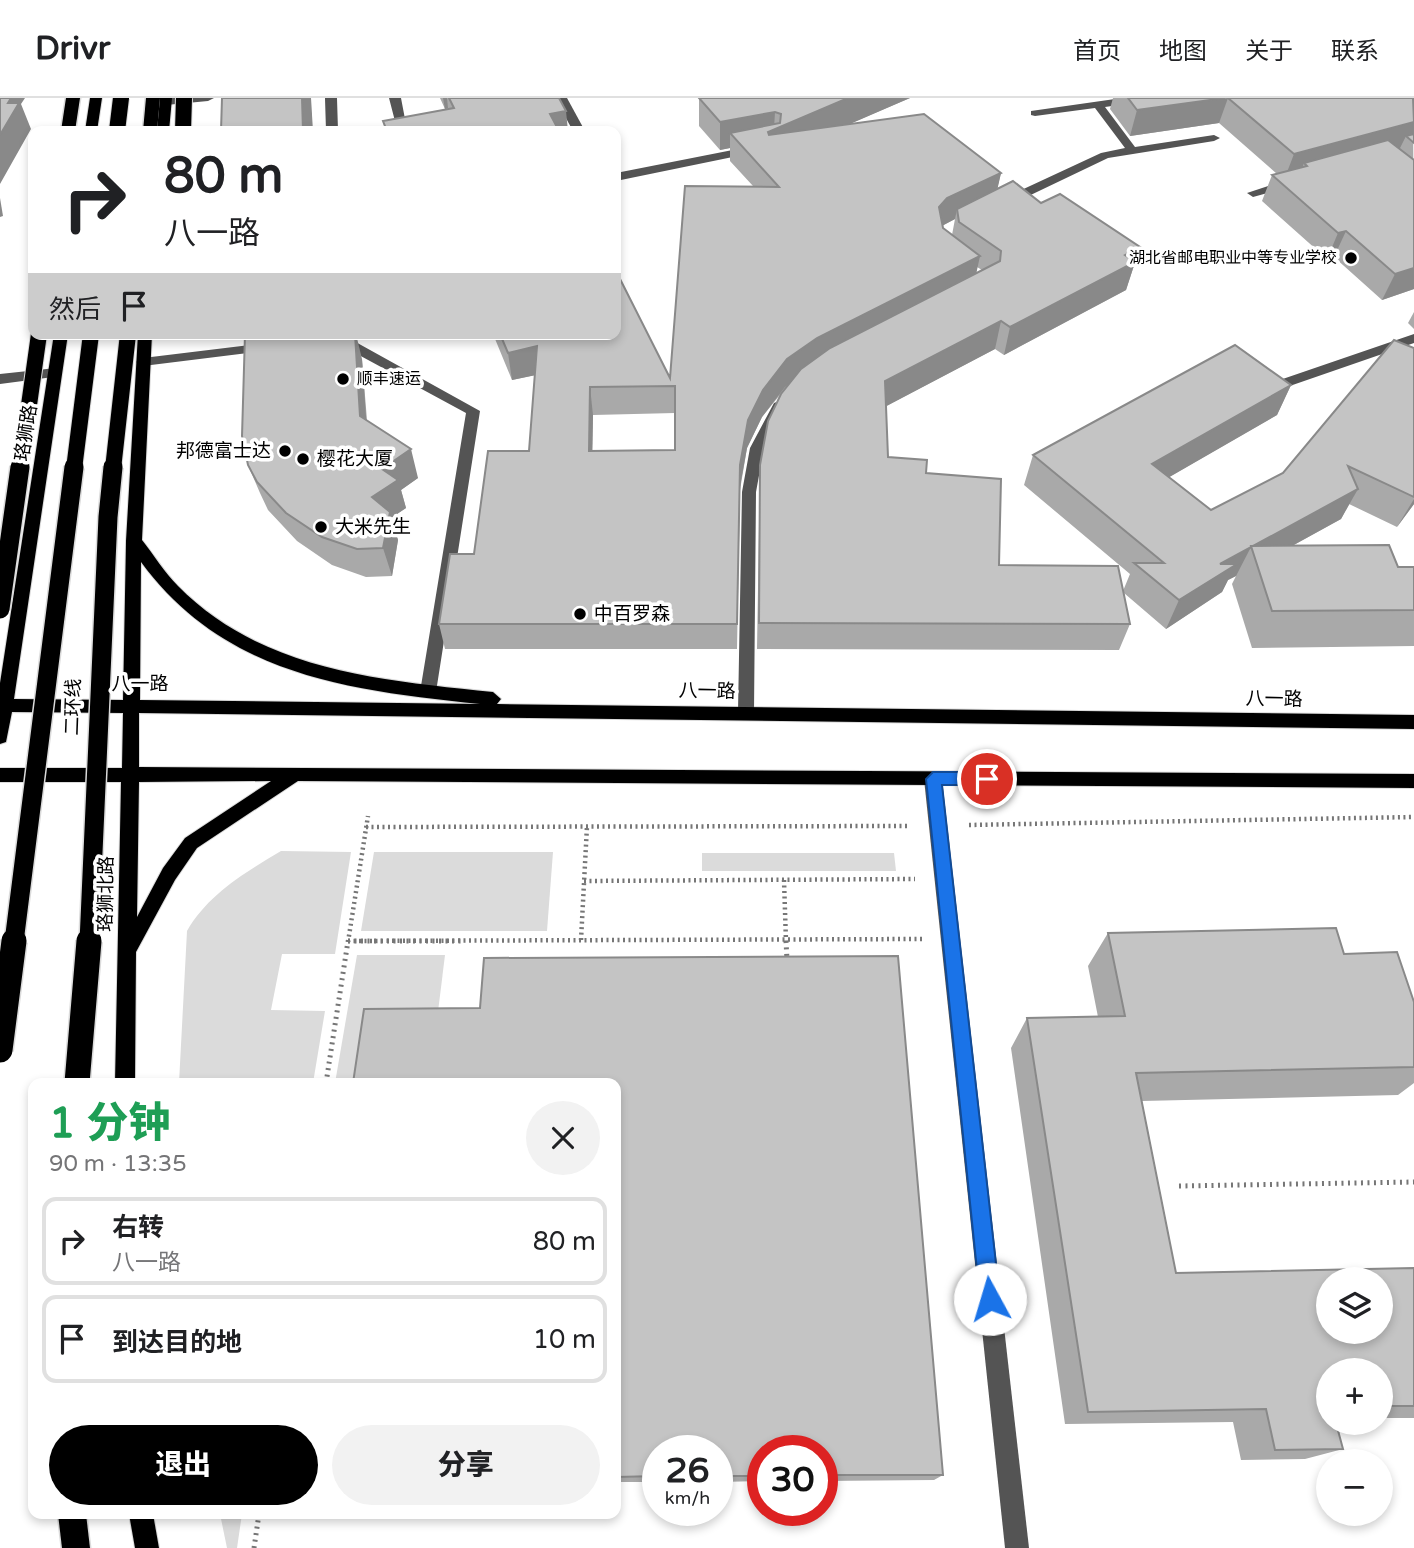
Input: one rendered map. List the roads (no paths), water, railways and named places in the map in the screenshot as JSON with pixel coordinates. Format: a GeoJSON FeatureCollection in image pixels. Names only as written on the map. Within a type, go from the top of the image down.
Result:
{"type":"FeatureCollection","features":[{"type":"Feature","properties":{"kind":"highway"},"geometry":{"type":"LineString","coordinates":[[69,126],[73,98]]}},
{"type":"Feature","properties":{"kind":"highway"},"geometry":{"type":"LineString","coordinates":[[118,126],[121,98]]}},
{"type":"Feature","properties":{"kind":"highway"},"geometry":{"type":"LineString","coordinates":[[183,126],[184,98]]}},
{"type":"Feature","properties":{"kind":"highway"},"geometry":{"type":"LineString","coordinates":[[152,126],[162,99]]}},
{"type":"Feature","properties":{"kind":"highway"},"geometry":{"type":"LineString","coordinates":[[0,608],[38,340]]}},
{"type":"Feature","properties":{"kind":"highway","name":"二环线"},"geometry":{"type":"LineString","coordinates":[[1,1033],[90,340]]}},
{"type":"Feature","properties":{"kind":"highway","name":"二环线"},"geometry":{"type":"LineString","coordinates":[[77,1078],[89,938],[108,517],[127,340]]}},
{"type":"Feature","properties":{"kind":"highway"},"geometry":{"type":"LineString","coordinates":[[73,1519],[76,1548]]}},
{"type":"Feature","properties":{"kind":"main road"},"geometry":{"type":"LineString","coordinates":[[92,126],[96,98]]}},
{"type":"Feature","properties":{"kind":"main road"},"geometry":{"type":"LineString","coordinates":[[162,99],[163,126]]}},
{"type":"Feature","properties":{"kind":"main road","name":"珞狮路"},"geometry":{"type":"LineString","coordinates":[[3,705],[60,340]]}},
{"type":"Feature","properties":{"kind":"main road"},"geometry":{"type":"LineString","coordinates":[[134,705],[134,541],[145,340]]}},
{"type":"Feature","properties":{"kind":"main road"},"geometry":{"type":"LineString","coordinates":[[134,541],[174,592],[234,640],[263,656],[304,670],[385,688],[569,710]]}},
{"type":"Feature","properties":{"kind":"main road"},"geometry":{"type":"LineString","coordinates":[[0,586],[26,555]]}},
{"type":"Feature","properties":{"kind":"main road"},"geometry":{"type":"LineString","coordinates":[[0,737],[3,705]]}},
{"type":"Feature","properties":{"kind":"main road","name":"八一路"},"geometry":{"type":"LineString","coordinates":[[3,705],[1414,722]]}},
{"type":"Feature","properties":{"kind":"main road","name":"珞狮北路"},"geometry":{"type":"LineString","coordinates":[[125,1078],[134,705]]}},
{"type":"Feature","properties":{"kind":"main road"},"geometry":{"type":"LineString","coordinates":[[129,949],[169,874],[191,843],[295,774]]}},
{"type":"Feature","properties":{"kind":"main road"},"geometry":{"type":"LineString","coordinates":[[0,775],[295,774],[1414,781]]}},
{"type":"Feature","properties":{"kind":"main road"},"geometry":{"type":"LineString","coordinates":[[142,1519],[147,1548]]}},
{"type":"Feature","properties":{"kind":"street"},"geometry":{"type":"LineString","coordinates":[[162,99],[208,98]]}},
{"type":"Feature","properties":{"kind":"street"},"geometry":{"type":"LineString","coordinates":[[331,98],[332,126]]}},
{"type":"Feature","properties":{"kind":"street"},"geometry":{"type":"LineString","coordinates":[[395,98],[400,123],[427,118]]}},
{"type":"Feature","properties":{"kind":"street"},"geometry":{"type":"LineString","coordinates":[[561,98],[576,126]]}},
{"type":"Feature","properties":{"kind":"street"},"geometry":{"type":"LineString","coordinates":[[1035,113],[1147,98]]}},
{"type":"Feature","properties":{"kind":"street"},"geometry":{"type":"LineString","coordinates":[[1098,105],[1131,149]]}},
{"type":"Feature","properties":{"kind":"street"},"geometry":{"type":"LineString","coordinates":[[995,208],[1105,155],[1214,138]]}},
{"type":"Feature","properties":{"kind":"street"},"geometry":{"type":"LineString","coordinates":[[621,176],[761,149]]}},
{"type":"Feature","properties":{"kind":"street"},"geometry":{"type":"LineString","coordinates":[[1253,193],[1304,179]]}},
{"type":"Feature","properties":{"kind":"street"},"geometry":{"type":"LineString","coordinates":[[1276,386],[1414,338]]}},
{"type":"Feature","properties":{"kind":"street"},"geometry":{"type":"LineString","coordinates":[[342,340],[472,411],[428,692]]}},
{"type":"Feature","properties":{"kind":"street"},"geometry":{"type":"LineString","coordinates":[[143,362],[275,346]]}},
{"type":"Feature","properties":{"kind":"street"},"geometry":{"type":"LineString","coordinates":[[0,379],[56,373]]}},
{"type":"Feature","properties":{"kind":"street"},"geometry":{"type":"LineString","coordinates":[[746,712],[749,492],[757,448],[771,418],[787,397]]}},
{"type":"Feature","properties":{"kind":"street"},"geometry":{"type":"LineString","coordinates":[[933,779],[1017,1548]]}},
{"type":"Feature","properties":{"kind":"place","name":"湖北省邮电职业中等专业学校"},"geometry":{"type":"Point","coordinates":[1351,258]}},
{"type":"Feature","properties":{"kind":"place","name":"顺丰速运"},"geometry":{"type":"Point","coordinates":[343,379]}},
{"type":"Feature","properties":{"kind":"place","name":"邦德富士达"},"geometry":{"type":"Point","coordinates":[285,451]}},
{"type":"Feature","properties":{"kind":"place","name":"樱花大厦"},"geometry":{"type":"Point","coordinates":[303,459]}},
{"type":"Feature","properties":{"kind":"place","name":"大米先生"},"geometry":{"type":"Point","coordinates":[321,527]}},
{"type":"Feature","properties":{"kind":"place","name":"中百罗森"},"geometry":{"type":"Point","coordinates":[580,614]}}]}
